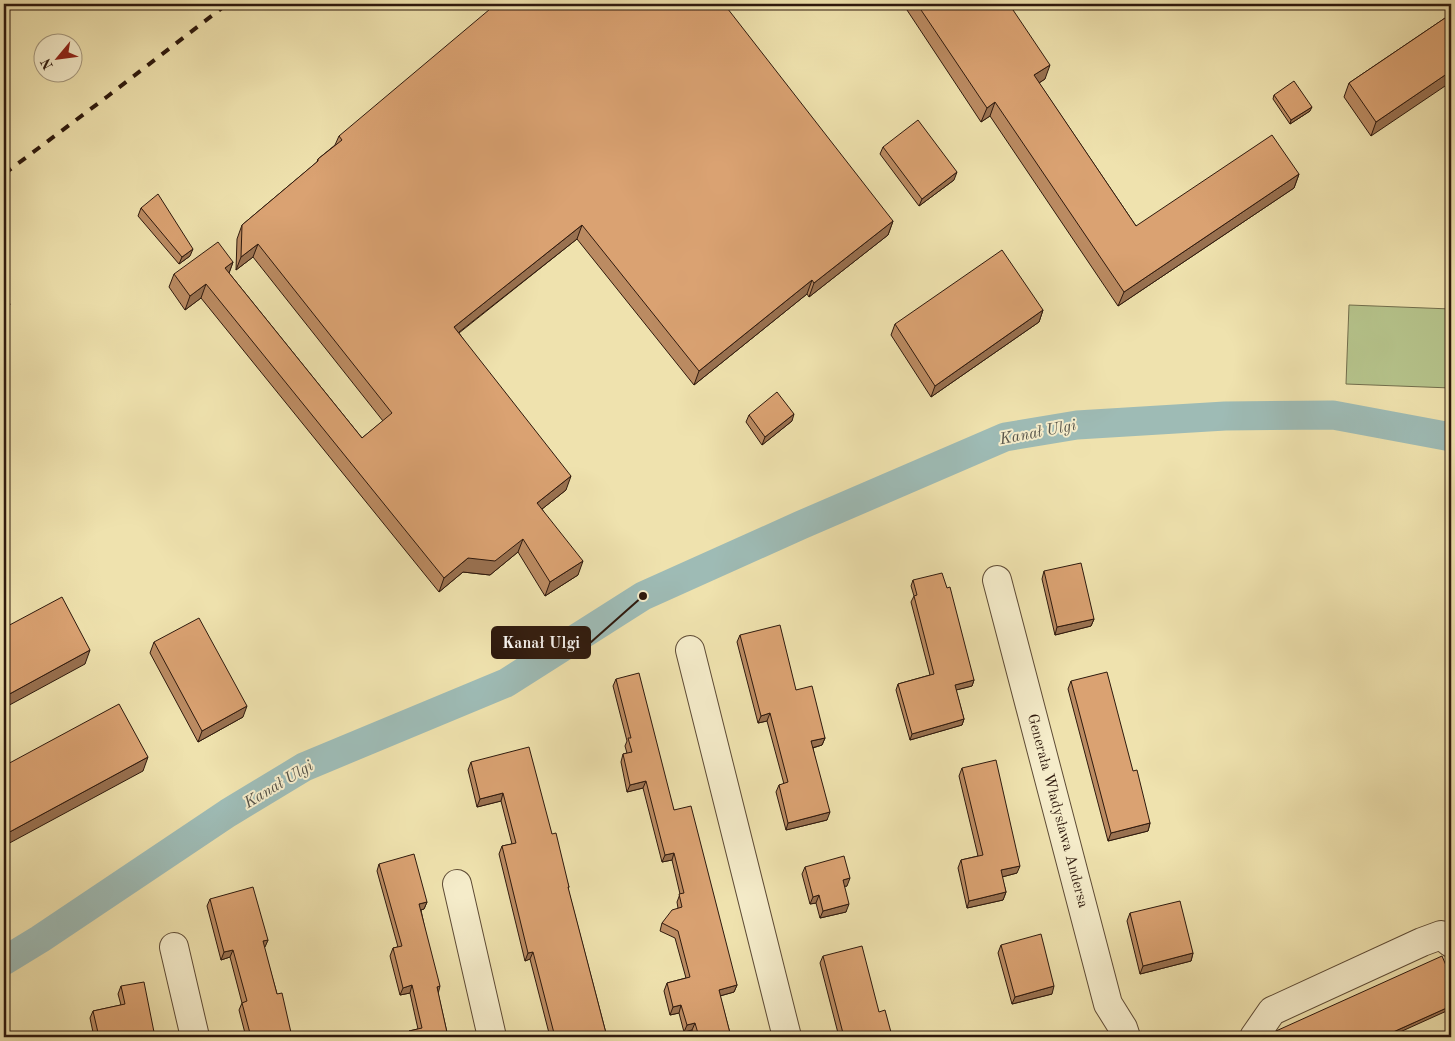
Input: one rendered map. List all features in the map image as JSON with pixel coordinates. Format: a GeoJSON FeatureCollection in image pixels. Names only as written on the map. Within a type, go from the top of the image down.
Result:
{"type":"FeatureCollection","features":[{"type":"Feature","properties":{"kind":"street","name":"Generała Władysława Andersa"},"geometry":{"type":"LineString","coordinates":[[997,580],[1108,1004],[1123,1028],[1126,1037]]}},
{"type":"Feature","properties":{"kind":"street"},"geometry":{"type":"LineString","coordinates":[[690,650],[787,1037]]}},
{"type":"Feature","properties":{"kind":"street"},"geometry":{"type":"LineString","coordinates":[[457,884],[492,1037]]}},
{"type":"Feature","properties":{"kind":"street"},"geometry":{"type":"LineString","coordinates":[[1254,1037],[1272,1011],[1441,935],[1451,943]]}},
{"type":"Feature","properties":{"kind":"street"},"geometry":{"type":"LineString","coordinates":[[174,946],[195,1037]]}},
{"type":"Feature","properties":{"kind":"green space"},"geometry":{"type":"Polygon","coordinates":[[[1349,305],[1451,309],[1451,388],[1346,384],[1349,305]]]}},
{"type":"Feature","properties":{"kind":"building"},"geometry":{"type":"Polygon","coordinates":[[[496,4],[724,4],[893,221],[814,283],[812,280],[699,371],[582,225],[454,327],[571,476],[537,503],[583,561],[550,582],[523,539],[495,561],[468,558],[444,578],[206,284],[190,296],[174,274],[218,242],[233,262],[225,268],[362,438],[392,413],[258,244],[241,257],[242,225],[342,140],[339,136],[496,4]]]}},
{"type":"Feature","properties":{"kind":"building"},"geometry":{"type":"Polygon","coordinates":[[[917,4],[1009,4],[1050,65],[1034,75],[1136,226],[1272,135],[1299,174],[1124,292],[995,102],[987,108],[917,4]]]}},
{"type":"Feature","properties":{"kind":"building"},"geometry":{"type":"Polygon","coordinates":[[[1451,14],[1451,71],[1376,122],[1349,83],[1451,14]]]}},
{"type":"Feature","properties":{"kind":"building"},"geometry":{"type":"Polygon","coordinates":[[[1294,81],[1312,107],[1291,120],[1274,95],[1294,81]]]}},
{"type":"Feature","properties":{"kind":"building"},"geometry":{"type":"Polygon","coordinates":[[[918,120],[957,172],[922,199],[883,147],[918,120]]]}},
{"type":"Feature","properties":{"kind":"building"},"geometry":{"type":"Polygon","coordinates":[[[158,194],[193,249],[182,257],[141,208],[158,194]]]}},
{"type":"Feature","properties":{"kind":"building"},"geometry":{"type":"Polygon","coordinates":[[[1002,250],[1043,310],[935,386],[895,324],[1002,250]]]}},
{"type":"Feature","properties":{"kind":"building"},"geometry":{"type":"Polygon","coordinates":[[[4,296],[10,304],[4,309],[4,296]]]}},
{"type":"Feature","properties":{"kind":"building"},"geometry":{"type":"Polygon","coordinates":[[[777,392],[794,414],[765,437],[749,415],[777,392]]]}},
{"type":"Feature","properties":{"kind":"building"},"geometry":{"type":"Polygon","coordinates":[[[1081,563],[1094,619],[1057,627],[1044,571],[1081,563]]]}},
{"type":"Feature","properties":{"kind":"building"},"geometry":{"type":"Polygon","coordinates":[[[942,573],[947,588],[950,587],[974,680],[955,685],[964,719],[912,734],[898,684],[934,674],[914,596],[917,595],[913,580],[942,573]]]}},
{"type":"Feature","properties":{"kind":"building"},"geometry":{"type":"Polygon","coordinates":[[[62,597],[90,650],[4,697],[4,628],[62,597]]]}},
{"type":"Feature","properties":{"kind":"building"},"geometry":{"type":"Polygon","coordinates":[[[199,618],[247,706],[202,731],[154,642],[199,618]]]}},
{"type":"Feature","properties":{"kind":"building"},"geometry":{"type":"Polygon","coordinates":[[[780,625],[796,690],[812,686],[825,738],[811,741],[830,812],[788,823],[779,785],[788,782],[770,713],[761,716],[740,635],[780,625]]]}},
{"type":"Feature","properties":{"kind":"building"},"geometry":{"type":"Polygon","coordinates":[[[1107,672],[1133,771],[1137,770],[1150,823],[1111,833],[1071,681],[1107,672]]]}},
{"type":"Feature","properties":{"kind":"building"},"geometry":{"type":"Polygon","coordinates":[[[639,673],[674,810],[691,806],[737,985],[719,990],[731,1037],[699,1037],[695,1023],[687,1025],[681,1005],[673,1007],[667,983],[690,977],[678,931],[662,923],[672,910],[682,907],[679,894],[684,893],[674,853],[665,855],[646,781],[630,785],[623,754],[632,752],[628,738],[631,738],[616,679],[639,673]]]}},
{"type":"Feature","properties":{"kind":"building"},"geometry":{"type":"Polygon","coordinates":[[[119,704],[148,757],[4,835],[4,766],[119,704]]]}},
{"type":"Feature","properties":{"kind":"building"},"geometry":{"type":"Polygon","coordinates":[[[529,747],[552,834],[556,833],[607,1037],[555,1037],[533,952],[528,953],[502,846],[516,843],[503,793],[480,799],[471,762],[529,747]]]}},
{"type":"Feature","properties":{"kind":"building"},"geometry":{"type":"Polygon","coordinates":[[[996,760],[1020,866],[1001,870],[1006,892],[969,901],[961,860],[983,855],[962,768],[996,760]]]}},
{"type":"Feature","properties":{"kind":"building"},"geometry":{"type":"Polygon","coordinates":[[[414,854],[427,902],[419,904],[440,986],[437,987],[448,1037],[410,1037],[409,1031],[422,1028],[412,985],[403,988],[393,948],[402,946],[379,864],[414,854]]]}},
{"type":"Feature","properties":{"kind":"building"},"geometry":{"type":"Polygon","coordinates":[[[844,856],[850,878],[843,880],[849,904],[823,911],[819,895],[813,897],[805,867],[844,856]]]}},
{"type":"Feature","properties":{"kind":"building"},"geometry":{"type":"Polygon","coordinates":[[[253,887],[268,940],[263,941],[277,994],[282,993],[292,1037],[251,1037],[242,1003],[247,1001],[233,950],[224,952],[210,899],[253,887]]]}},
{"type":"Feature","properties":{"kind":"building"},"geometry":{"type":"Polygon","coordinates":[[[1180,901],[1193,953],[1143,966],[1130,913],[1180,901]]]}},
{"type":"Feature","properties":{"kind":"building"},"geometry":{"type":"Polygon","coordinates":[[[1041,934],[1054,986],[1015,997],[1001,945],[1041,934]]]}},
{"type":"Feature","properties":{"kind":"building"},"geometry":{"type":"Polygon","coordinates":[[[862,946],[879,1012],[885,1010],[892,1036],[844,1037],[823,956],[862,946]]]}},
{"type":"Feature","properties":{"kind":"building"},"geometry":{"type":"Polygon","coordinates":[[[1442,956],[1451,977],[1451,1006],[1382,1037],[1275,1037],[1276,1031],[1442,956]]]}},
{"type":"Feature","properties":{"kind":"building"},"geometry":{"type":"Polygon","coordinates":[[[144,982],[154,1032],[144,1034],[144,1037],[99,1037],[93,1011],[125,1004],[121,986],[144,982]]]}},
{"type":"Feature","properties":{"kind":"waterway","name":"Kanał Ulgi"},"geometry":{"type":"LineString","coordinates":[[4,961],[228,813],[304,767],[506,683],[643,596],[1005,437],[1077,425],[1225,416],[1333,415],[1451,437]]}},
{"type":"Feature","properties":{"kind":"railway"},"geometry":{"type":"LineString","coordinates":[[4,174],[227,4]]}},
{"type":"Feature","properties":{"kind":"place","name":"Kanał Ulgi"},"geometry":{"type":"Point","coordinates":[643,596]}}]}
